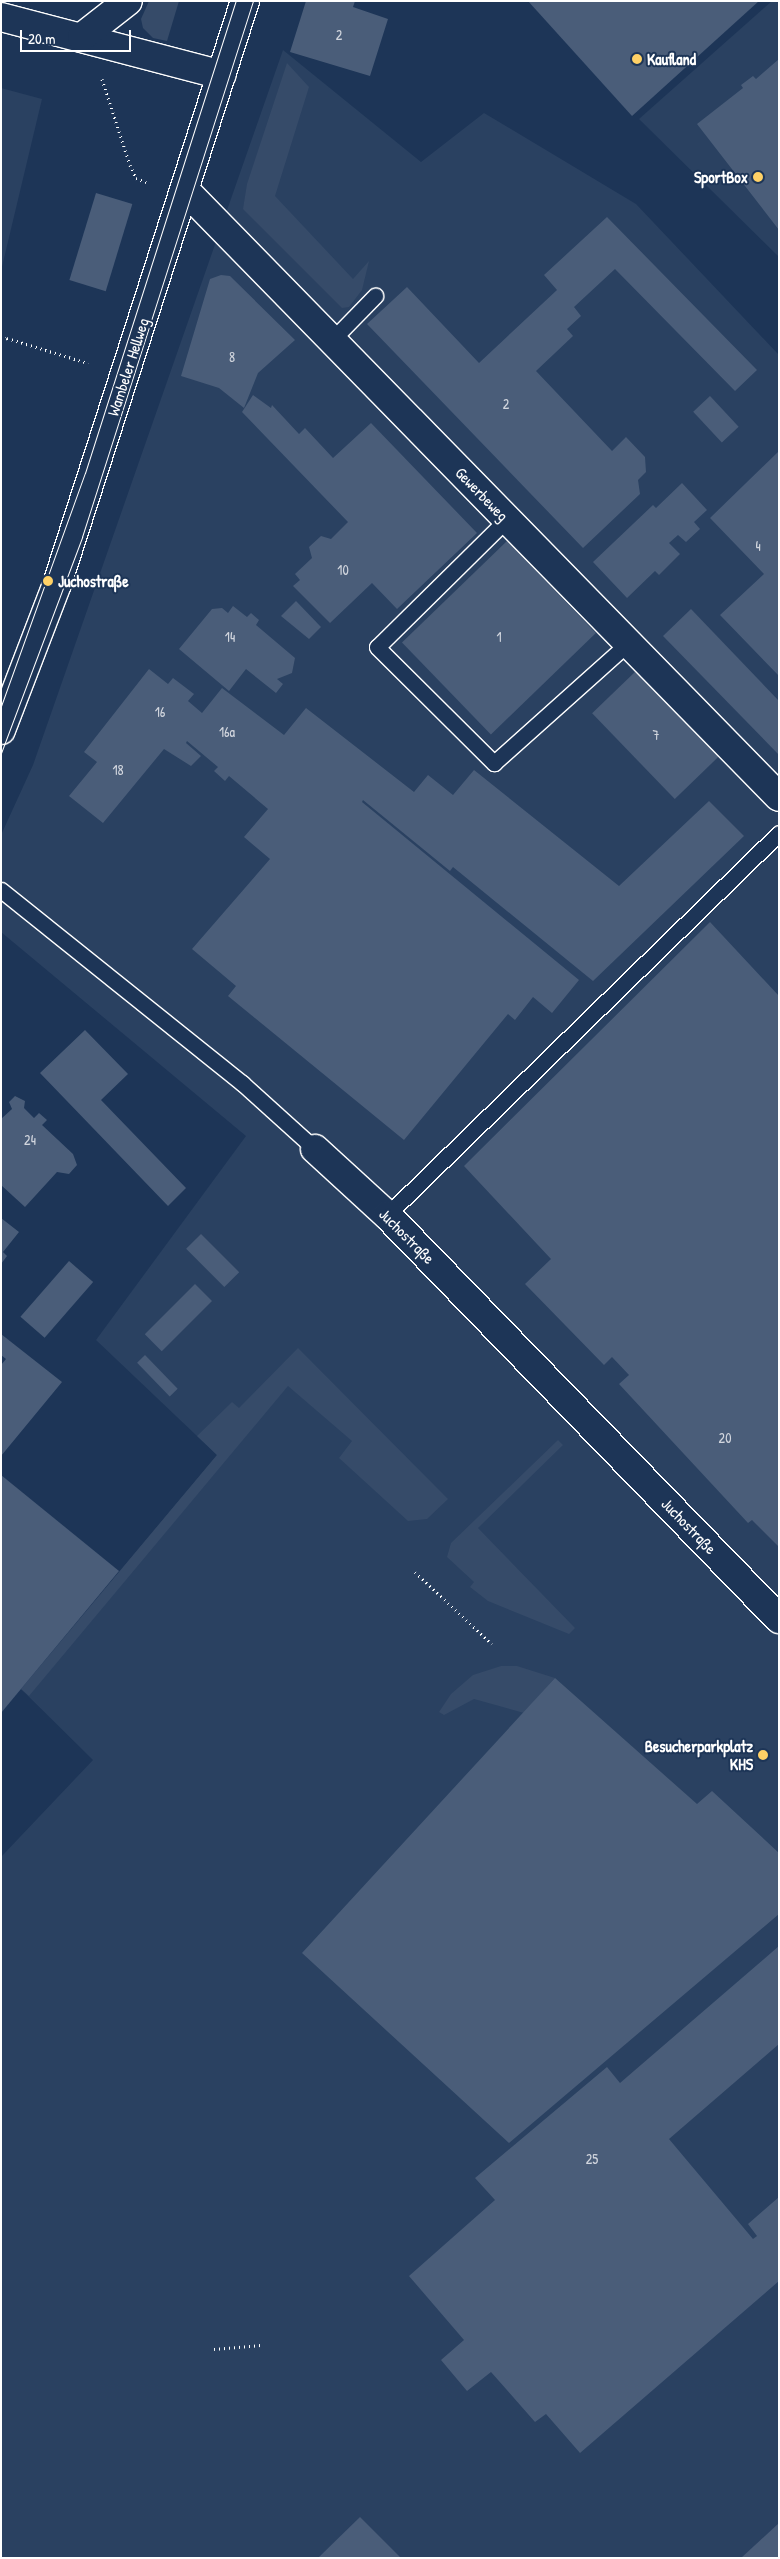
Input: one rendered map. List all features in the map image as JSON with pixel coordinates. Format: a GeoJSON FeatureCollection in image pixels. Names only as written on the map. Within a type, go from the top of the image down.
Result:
{"type":"FeatureCollection","features":[{"type":"Feature","properties":{"kind":"street"},"geometry":{"type":"LineString","coordinates":[[82,37],[128,1]]}},
{"type":"Feature","properties":{"kind":"street","name":"Wambeler Hellweg"},"geometry":{"type":"LineString","coordinates":[[1,730],[57,584],[245,1]]}},
{"type":"Feature","properties":{"kind":"street"},"geometry":{"type":"LineString","coordinates":[[1,17],[222,75]]}},
{"type":"Feature","properties":{"kind":"street","name":"Gewerbeweg"},"geometry":{"type":"LineString","coordinates":[[185,190],[779,797]]}},
{"type":"Feature","properties":{"kind":"street","name":"Juchostraße"},"geometry":{"type":"LineString","coordinates":[[315,1149],[386,1215],[779,1618]]}},
{"type":"Feature","properties":{"kind":"lane"},"geometry":{"type":"LineString","coordinates":[[332,340],[375,296]]}},
{"type":"Feature","properties":{"kind":"lane"},"geometry":{"type":"LineString","coordinates":[[507,519],[377,647],[494,763],[628,642]]}},
{"type":"Feature","properties":{"kind":"lane"},"geometry":{"type":"LineString","coordinates":[[386,1215],[779,833]]}},
{"type":"Feature","properties":{"kind":"lane","name":"Juchostraße"},"geometry":{"type":"LineString","coordinates":[[1,890],[242,1083],[315,1149]]}},
{"type":"Feature","properties":{"kind":"path"},"geometry":{"type":"LineString","coordinates":[[97,71],[130,165],[136,178],[146,182]]}},
{"type":"Feature","properties":{"kind":"path"},"geometry":{"type":"LineString","coordinates":[[1,340],[7,338],[88,363]]}},
{"type":"Feature","properties":{"kind":"path"},"geometry":{"type":"LineString","coordinates":[[415,1572],[492,1644]]}},
{"type":"Feature","properties":{"kind":"path"},"geometry":{"type":"LineString","coordinates":[[214,2349],[261,2345]]}},
{"type":"Feature","properties":{"kind":"shaded area"},"geometry":{"type":"Polygon","coordinates":[[[149,1],[179,1],[167,41],[153,38],[143,28],[141,19],[149,1]]]}},
{"type":"Feature","properties":{"kind":"shaded area"},"geometry":{"type":"Polygon","coordinates":[[[772,1],[779,1],[779,257],[639,119],[772,1]]]}},
{"type":"Feature","properties":{"kind":"shaded area"},"geometry":{"type":"Polygon","coordinates":[[[283,50],[421,162],[484,113],[636,204],[779,355],[779,2558],[1,2558],[1,1857],[93,1760],[21,1689],[217,1455],[96,1340],[246,1136],[1,932],[1,835],[33,765],[283,50]]]}},
{"type":"Feature","properties":{"kind":"shaded area"},"geometry":{"type":"Polygon","coordinates":[[[287,63],[309,87],[275,196],[353,279],[369,261],[362,290],[349,307],[342,308],[243,209],[247,184],[287,63]]]}},
{"type":"Feature","properties":{"kind":"shaded area"},"geometry":{"type":"Polygon","coordinates":[[[1,88],[42,99],[1,271],[1,88]]]}},
{"type":"Feature","properties":{"kind":"shaded area"},"geometry":{"type":"Polygon","coordinates":[[[298,1348],[448,1499],[427,1519],[408,1521],[339,1458],[352,1441],[288,1386],[29,1696],[21,1689],[217,1455],[197,1436],[232,1402],[239,1408],[298,1348]]]}},
{"type":"Feature","properties":{"kind":"shaded area"},"geometry":{"type":"Polygon","coordinates":[[[558,1440],[563,1445],[478,1528],[575,1628],[569,1634],[488,1601],[470,1587],[474,1582],[447,1557],[451,1543],[558,1440]]]}},
{"type":"Feature","properties":{"kind":"shaded area"},"geometry":{"type":"Polygon","coordinates":[[[501,1666],[517,1666],[555,1678],[524,1713],[474,1699],[444,1715],[439,1712],[451,1694],[473,1675],[501,1666]]]}},
{"type":"Feature","properties":{"kind":"building"},"geometry":{"type":"Polygon","coordinates":[[[306,1],[355,1],[353,7],[388,19],[370,76],[290,52],[306,1]]]}},
{"type":"Feature","properties":{"kind":"building","name":"Kaufland"},"geometry":{"type":"Polygon","coordinates":[[[528,1],[759,1],[632,116],[528,1]]]}},
{"type":"Feature","properties":{"kind":"building","name":"SportBox"},"geometry":{"type":"Polygon","coordinates":[[[779,59],[779,230],[697,124],[743,88],[741,85],[753,76],[756,79],[779,59]]]}},
{"type":"Feature","properties":{"kind":"building"},"geometry":{"type":"Polygon","coordinates":[[[96,193],[132,204],[106,291],[69,280],[96,193]]]}},
{"type":"Feature","properties":{"kind":"building"},"geometry":{"type":"Polygon","coordinates":[[[607,217],[757,370],[735,391],[615,269],[574,307],[581,316],[567,329],[573,336],[536,371],[612,451],[626,437],[645,457],[646,472],[638,480],[640,494],[583,548],[367,324],[407,287],[479,363],[557,290],[544,275],[607,217]]]}},
{"type":"Feature","properties":{"kind":"building"},"geometry":{"type":"Polygon","coordinates":[[[221,275],[230,276],[295,340],[258,373],[244,408],[219,388],[181,376],[210,279],[221,275]]]}},
{"type":"Feature","properties":{"kind":"building"},"geometry":{"type":"Polygon","coordinates":[[[253,395],[271,408],[272,405],[299,434],[305,428],[333,458],[371,423],[477,533],[397,609],[372,583],[330,623],[293,586],[300,580],[295,574],[312,558],[309,547],[321,536],[331,539],[348,522],[242,412],[253,395]]]}},
{"type":"Feature","properties":{"kind":"building"},"geometry":{"type":"Polygon","coordinates":[[[710,396],[739,427],[722,442],[693,412],[710,396]]]}},
{"type":"Feature","properties":{"kind":"building"},"geometry":{"type":"Polygon","coordinates":[[[779,451],[779,676],[720,615],[764,574],[710,518],[779,451]]]}},
{"type":"Feature","properties":{"kind":"building"},"geometry":{"type":"Polygon","coordinates":[[[682,483],[707,510],[694,522],[700,529],[686,542],[678,535],[669,543],[680,554],[659,575],[655,571],[627,598],[593,562],[653,505],[656,508],[682,483]]]}},
{"type":"Feature","properties":{"kind":"building"},"geometry":{"type":"Polygon","coordinates":[[[507,541],[596,633],[491,734],[402,642],[507,541]]]}},
{"type":"Feature","properties":{"kind":"building"},"geometry":{"type":"Polygon","coordinates":[[[296,601],[321,627],[309,639],[281,616],[296,601]]]}},
{"type":"Feature","properties":{"kind":"building"},"geometry":{"type":"Polygon","coordinates":[[[233,606],[247,617],[251,613],[259,620],[256,625],[295,658],[292,673],[277,679],[283,684],[276,693],[246,669],[229,691],[179,649],[212,609],[222,608],[228,613],[233,606]]]}},
{"type":"Feature","properties":{"kind":"building"},"geometry":{"type":"Polygon","coordinates":[[[691,609],[779,701],[779,755],[663,636],[691,609]]]}},
{"type":"Feature","properties":{"kind":"building"},"geometry":{"type":"Polygon","coordinates":[[[149,669],[168,684],[173,678],[194,694],[188,701],[202,713],[222,688],[284,735],[306,708],[414,792],[428,775],[453,795],[474,770],[619,886],[709,801],[744,836],[593,981],[453,867],[450,871],[363,800],[362,802],[579,980],[552,1013],[533,997],[515,1020],[508,1014],[404,1140],[228,996],[236,986],[192,949],[270,859],[244,837],[268,809],[229,776],[225,781],[214,771],[218,767],[187,741],[186,743],[201,756],[191,766],[164,749],[103,823],[69,796],[97,762],[84,752],[149,669]]]}},
{"type":"Feature","properties":{"kind":"building"},"geometry":{"type":"Polygon","coordinates":[[[636,671],[719,757],[675,799],[592,713],[636,671]]]}},
{"type":"Feature","properties":{"kind":"building"},"geometry":{"type":"Polygon","coordinates":[[[710,922],[779,996],[779,1547],[752,1520],[748,1523],[619,1384],[629,1375],[612,1357],[604,1365],[525,1284],[551,1259],[464,1166],[710,922]]]}},
{"type":"Feature","properties":{"kind":"building"},"geometry":{"type":"Polygon","coordinates":[[[85,1030],[128,1074],[101,1100],[186,1188],[168,1206],[40,1073],[85,1030]]]}},
{"type":"Feature","properties":{"kind":"building"},"geometry":{"type":"Polygon","coordinates":[[[15,1096],[25,1101],[24,1108],[34,1118],[39,1113],[47,1120],[42,1125],[73,1154],[77,1165],[69,1174],[57,1172],[25,1207],[1,1185],[1,1119],[12,1109],[9,1102],[15,1096]]]}},
{"type":"Feature","properties":{"kind":"building"},"geometry":{"type":"Polygon","coordinates":[[[1,1218],[19,1232],[3,1252],[7,1256],[1,1264],[1,1218]]]}},
{"type":"Feature","properties":{"kind":"building"},"geometry":{"type":"Polygon","coordinates":[[[201,1234],[239,1272],[224,1287],[186,1249],[201,1234]]]}},
{"type":"Feature","properties":{"kind":"building"},"geometry":{"type":"Polygon","coordinates":[[[69,1261],[93,1282],[45,1338],[20,1317],[69,1261]]]}},
{"type":"Feature","properties":{"kind":"building"},"geometry":{"type":"Polygon","coordinates":[[[195,1284],[212,1301],[162,1351],[145,1334],[195,1284]]]}},
{"type":"Feature","properties":{"kind":"building"},"geometry":{"type":"Polygon","coordinates":[[[1,1334],[62,1382],[1,1456],[1,1365],[6,1359],[1,1355],[1,1334]]]}},
{"type":"Feature","properties":{"kind":"building"},"geometry":{"type":"Polygon","coordinates":[[[145,1355],[178,1389],[170,1396],[137,1363],[145,1355]]]}},
{"type":"Feature","properties":{"kind":"building"},"geometry":{"type":"Polygon","coordinates":[[[1,1475],[119,1571],[1,1713],[1,1475]]]}},
{"type":"Feature","properties":{"kind":"building"},"geometry":{"type":"Polygon","coordinates":[[[555,1678],[697,1804],[712,1791],[779,1853],[779,1914],[509,2143],[302,1953],[555,1678]]]}},
{"type":"Feature","properties":{"kind":"building"},"geometry":{"type":"Polygon","coordinates":[[[779,1946],[779,2044],[669,2139],[753,2239],[757,2236],[748,2224],[779,2197],[779,2281],[580,2453],[546,2414],[535,2422],[491,2372],[467,2391],[441,2360],[464,2340],[409,2276],[495,2200],[475,2178],[607,2067],[620,2083],[779,1946]]]}},
{"type":"Feature","properties":{"kind":"building"},"geometry":{"type":"Polygon","coordinates":[[[360,2517],[401,2558],[318,2558],[360,2517]]]}},
{"type":"Feature","properties":{"kind":"building"},"geometry":{"type":"Polygon","coordinates":[[[779,2523],[779,2558],[741,2558],[779,2523]]]}},
{"type":"Feature","properties":{"kind":"tram line"},"geometry":{"type":"LineString","coordinates":[[1,706],[85,473],[236,1]]}},
{"type":"Feature","properties":{"kind":"tram line"},"geometry":{"type":"LineString","coordinates":[[1,753],[82,537],[253,1]]}},
{"type":"Feature","properties":{"kind":"place","name":"Kaufland"},"geometry":{"type":"Point","coordinates":[637,59]}},
{"type":"Feature","properties":{"kind":"place","name":"SportBox"},"geometry":{"type":"Point","coordinates":[758,177]}},
{"type":"Feature","properties":{"kind":"place","name":"Juchostraße"},"geometry":{"type":"Point","coordinates":[48,581]}},
{"type":"Feature","properties":{"kind":"place","name":"Besucherparkplatz KHS"},"geometry":{"type":"Point","coordinates":[763,1755]}}]}
